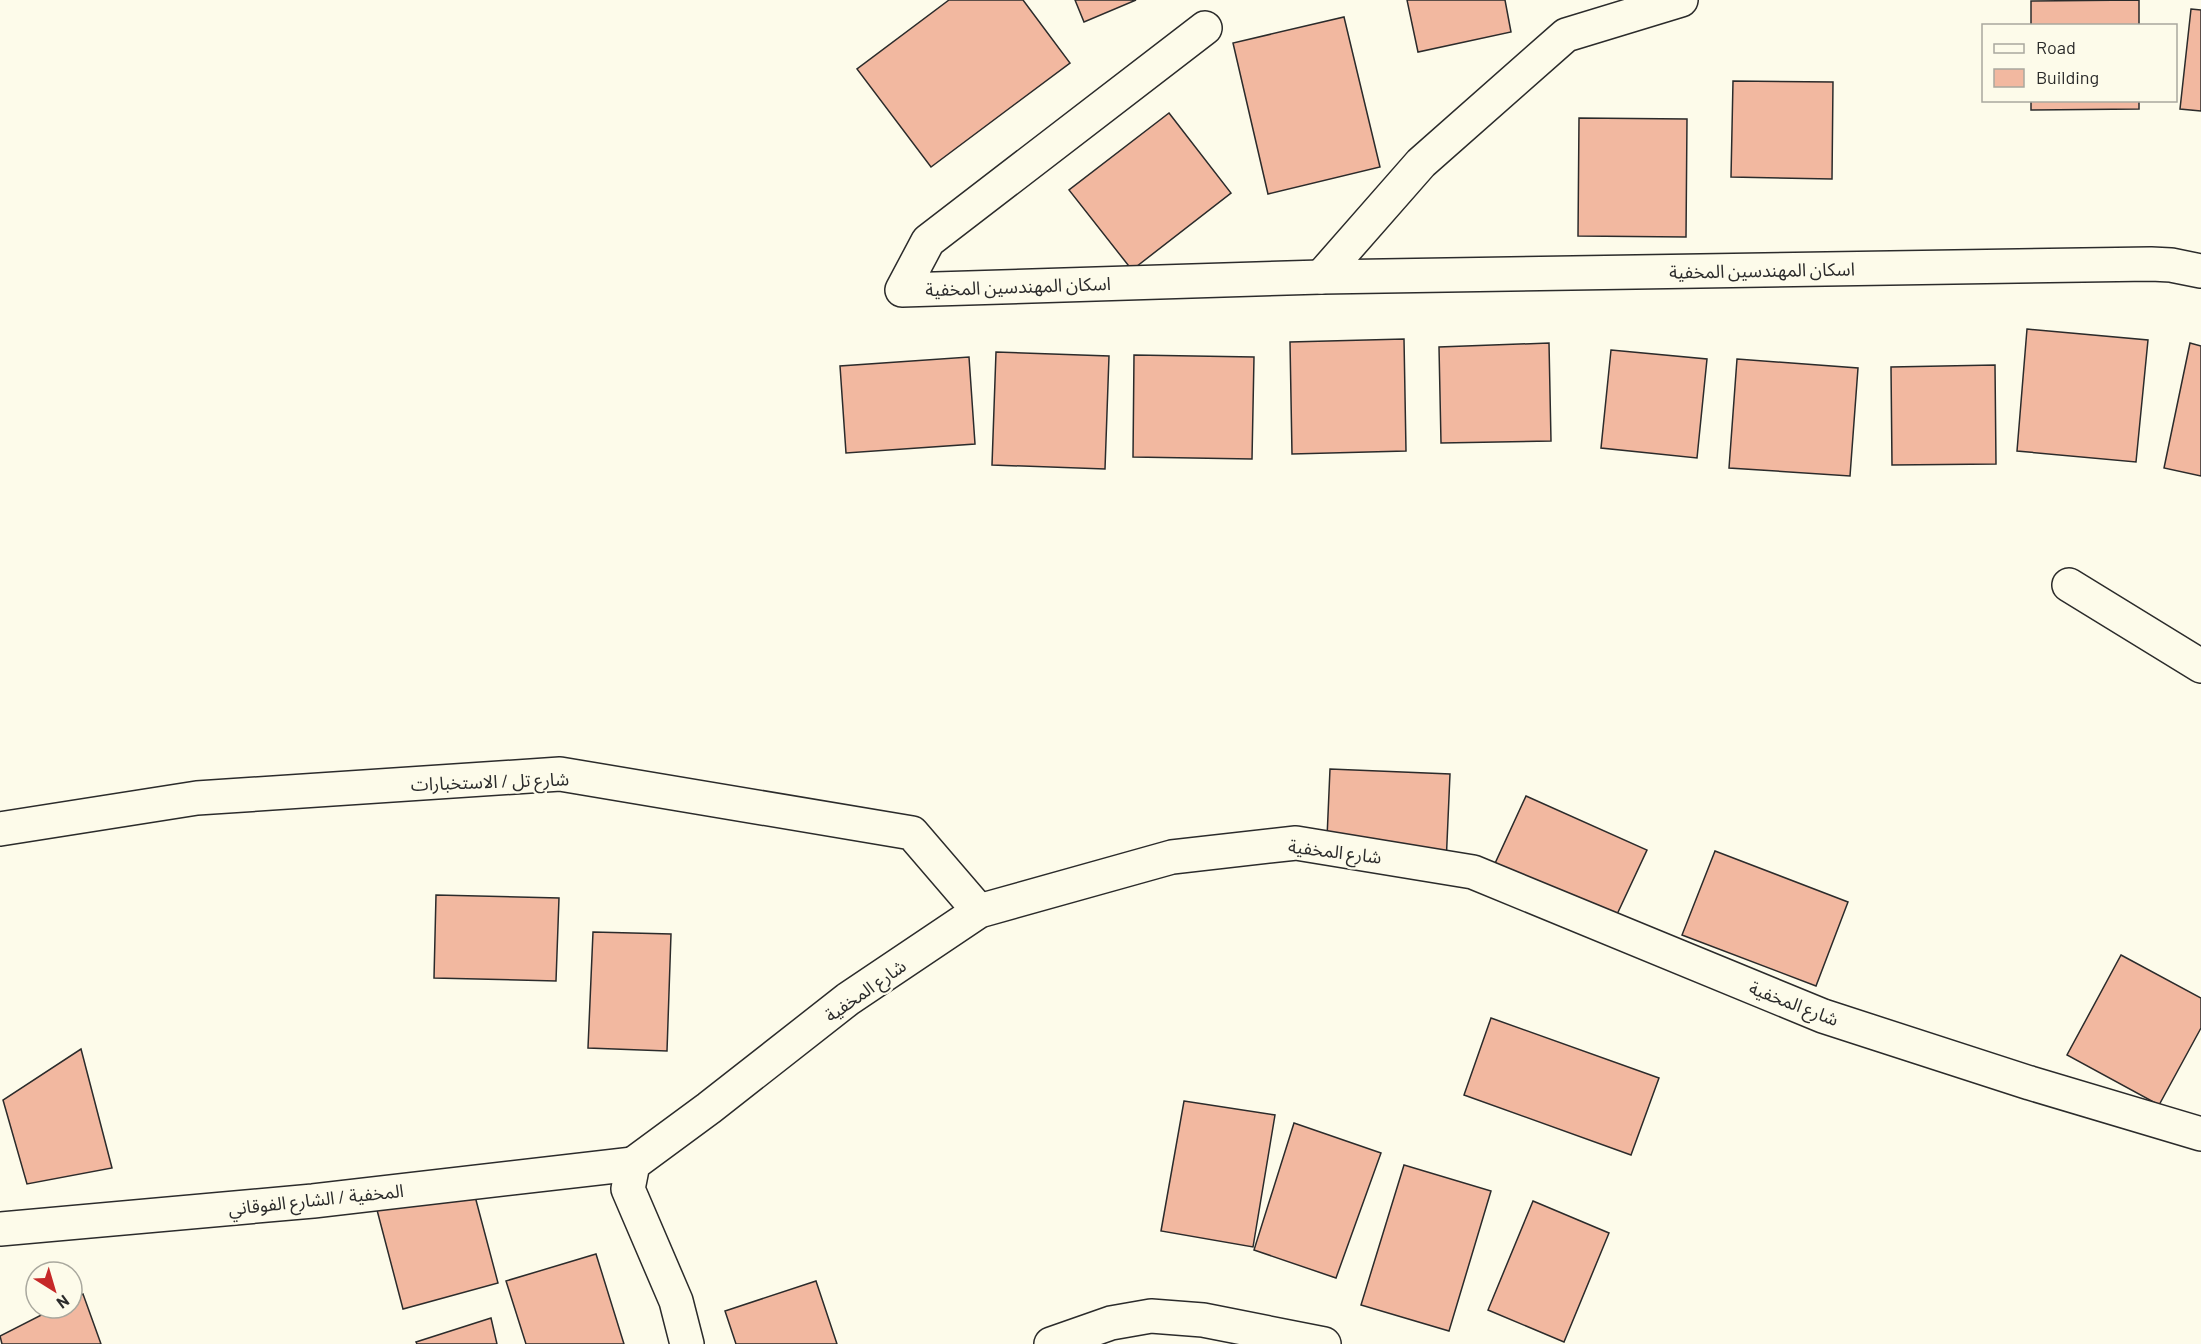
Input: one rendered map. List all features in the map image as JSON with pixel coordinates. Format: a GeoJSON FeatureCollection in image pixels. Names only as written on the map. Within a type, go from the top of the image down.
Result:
{"type":"FeatureCollection","features":[{"type":"Feature","properties":{"kind":"street"},"geometry":{"type":"LineString","coordinates":[[1322,277],[1421,163],[1566,35],[1681,0]]}},
{"type":"Feature","properties":{"kind":"street","name":"اسكان المهندسين المخفية"},"geometry":{"type":"LineString","coordinates":[[1205,28],[928,241],[902,290],[1322,277],[2151,264],[2201,271]]}},
{"type":"Feature","properties":{"kind":"street"},"geometry":{"type":"LineString","coordinates":[[2069,585],[2201,666]]}},
{"type":"Feature","properties":{"kind":"street","name":"شارع تل / الاستخبارات"},"geometry":{"type":"LineString","coordinates":[[0,829],[197,798],[560,774],[912,833],[979,911]]}},
{"type":"Feature","properties":{"kind":"street","name":"شارع المخفية"},"geometry":{"type":"LineString","coordinates":[[633,1164],[709,1108],[848,999],[979,911],[1172,857],[1296,843],[1473,872],[1823,1016],[2030,1083],[2201,1134]]}},
{"type":"Feature","properties":{"kind":"street"},"geometry":{"type":"LineString","coordinates":[[633,1164],[628,1189],[676,1301],[687,1344]]}},
{"type":"Feature","properties":{"kind":"street","name":"المخفية / الشارع الفوقاني"},"geometry":{"type":"LineString","coordinates":[[0,1229],[313,1201],[633,1164]]}},
{"type":"Feature","properties":{"kind":"street"},"geometry":{"type":"LineString","coordinates":[[1051,1344],[1110,1323],[1150,1316],[1203,1320],[1324,1344]]}},
{"type":"Feature","properties":{"kind":"building"},"geometry":{"type":"Polygon","coordinates":[[[949,0],[1023,0],[1070,63],[931,167],[857,69],[949,0]]]}},
{"type":"Feature","properties":{"kind":"building"},"geometry":{"type":"Polygon","coordinates":[[[1075,0],[1136,0],[1084,22],[1075,0]]]}},
{"type":"Feature","properties":{"kind":"building"},"geometry":{"type":"Polygon","coordinates":[[[1407,0],[1505,0],[1511,32],[1418,52],[1407,0]]]}},
{"type":"Feature","properties":{"kind":"building"},"geometry":{"type":"Polygon","coordinates":[[[2139,0],[2139,24],[2031,24],[2031,1],[2139,0]]]}},
{"type":"Feature","properties":{"kind":"building"},"geometry":{"type":"Polygon","coordinates":[[[2191,9],[2201,10],[2201,111],[2180,109],[2191,9]]]}},
{"type":"Feature","properties":{"kind":"building"},"geometry":{"type":"Polygon","coordinates":[[[1344,17],[1380,167],[1268,194],[1233,43],[1344,17]]]}},
{"type":"Feature","properties":{"kind":"building"},"geometry":{"type":"Polygon","coordinates":[[[1733,81],[1833,82],[1832,179],[1731,177],[1733,81]]]}},
{"type":"Feature","properties":{"kind":"building"},"geometry":{"type":"Polygon","coordinates":[[[2031,102],[2139,102],[2139,109],[2031,110],[2031,102]]]}},
{"type":"Feature","properties":{"kind":"building"},"geometry":{"type":"Polygon","coordinates":[[[1169,113],[1231,193],[1132,270],[1069,190],[1169,113]]]}},
{"type":"Feature","properties":{"kind":"building"},"geometry":{"type":"Polygon","coordinates":[[[1579,118],[1687,119],[1686,237],[1578,236],[1579,118]]]}},
{"type":"Feature","properties":{"kind":"building"},"geometry":{"type":"Polygon","coordinates":[[[2027,329],[2148,340],[2136,462],[2017,451],[2027,329]]]}},
{"type":"Feature","properties":{"kind":"building"},"geometry":{"type":"Polygon","coordinates":[[[1404,339],[1406,451],[1292,454],[1290,342],[1404,339]]]}},
{"type":"Feature","properties":{"kind":"building"},"geometry":{"type":"Polygon","coordinates":[[[1549,343],[1551,441],[1441,443],[1439,347],[1549,343]]]}},
{"type":"Feature","properties":{"kind":"building"},"geometry":{"type":"Polygon","coordinates":[[[2190,343],[2201,346],[2201,476],[2164,468],[2190,343]]]}},
{"type":"Feature","properties":{"kind":"building"},"geometry":{"type":"Polygon","coordinates":[[[1611,350],[1707,359],[1697,458],[1601,448],[1611,350]]]}},
{"type":"Feature","properties":{"kind":"building"},"geometry":{"type":"Polygon","coordinates":[[[996,352],[1109,356],[1105,469],[992,465],[996,352]]]}},
{"type":"Feature","properties":{"kind":"building"},"geometry":{"type":"Polygon","coordinates":[[[1134,355],[1254,357],[1252,459],[1133,457],[1134,355]]]}},
{"type":"Feature","properties":{"kind":"building"},"geometry":{"type":"Polygon","coordinates":[[[969,357],[975,444],[846,453],[840,366],[969,357]]]}},
{"type":"Feature","properties":{"kind":"building"},"geometry":{"type":"Polygon","coordinates":[[[1737,359],[1858,368],[1850,476],[1729,468],[1737,359]]]}},
{"type":"Feature","properties":{"kind":"building"},"geometry":{"type":"Polygon","coordinates":[[[1995,365],[1996,464],[1892,465],[1891,367],[1995,365]]]}},
{"type":"Feature","properties":{"kind":"building"},"geometry":{"type":"Polygon","coordinates":[[[1330,769],[1450,774],[1446,865],[1326,861],[1330,769]]]}},
{"type":"Feature","properties":{"kind":"building"},"geometry":{"type":"Polygon","coordinates":[[[1526,796],[1647,850],[1612,925],[1492,870],[1526,796]]]}},
{"type":"Feature","properties":{"kind":"building"},"geometry":{"type":"Polygon","coordinates":[[[1715,851],[1848,902],[1816,986],[1682,935],[1715,851]]]}},
{"type":"Feature","properties":{"kind":"building"},"geometry":{"type":"Polygon","coordinates":[[[436,895],[559,898],[556,981],[434,978],[436,895]]]}},
{"type":"Feature","properties":{"kind":"building"},"geometry":{"type":"Polygon","coordinates":[[[593,932],[671,934],[667,1051],[588,1048],[593,932]]]}},
{"type":"Feature","properties":{"kind":"building"},"geometry":{"type":"Polygon","coordinates":[[[2121,955],[2201,998],[2201,1028],[2159,1105],[2067,1055],[2121,955]]]}},
{"type":"Feature","properties":{"kind":"building"},"geometry":{"type":"Polygon","coordinates":[[[1491,1018],[1659,1078],[1631,1155],[1464,1095],[1491,1018]]]}},
{"type":"Feature","properties":{"kind":"building"},"geometry":{"type":"Polygon","coordinates":[[[81,1049],[112,1168],[27,1184],[3,1100],[81,1049]]]}},
{"type":"Feature","properties":{"kind":"building"},"geometry":{"type":"Polygon","coordinates":[[[1184,1101],[1275,1115],[1253,1247],[1161,1231],[1184,1101]]]}},
{"type":"Feature","properties":{"kind":"building"},"geometry":{"type":"Polygon","coordinates":[[[1294,1123],[1381,1153],[1336,1278],[1254,1250],[1294,1123]]]}},
{"type":"Feature","properties":{"kind":"building"},"geometry":{"type":"Polygon","coordinates":[[[1404,1165],[1491,1191],[1449,1331],[1361,1305],[1404,1165]]]}},
{"type":"Feature","properties":{"kind":"building"},"geometry":{"type":"Polygon","coordinates":[[[472,1185],[498,1283],[403,1309],[377,1210],[472,1185]]]}},
{"type":"Feature","properties":{"kind":"building"},"geometry":{"type":"Polygon","coordinates":[[[1533,1201],[1609,1233],[1564,1342],[1488,1310],[1533,1201]]]}},
{"type":"Feature","properties":{"kind":"building"},"geometry":{"type":"Polygon","coordinates":[[[596,1254],[624,1344],[526,1344],[506,1281],[596,1254]]]}},
{"type":"Feature","properties":{"kind":"building"},"geometry":{"type":"Polygon","coordinates":[[[816,1281],[837,1344],[736,1344],[725,1311],[816,1281]]]}},
{"type":"Feature","properties":{"kind":"building"},"geometry":{"type":"Polygon","coordinates":[[[84,1297],[101,1344],[2,1344],[0,1336],[31,1320],[84,1320],[84,1297]]]}},
{"type":"Feature","properties":{"kind":"building"},"geometry":{"type":"Polygon","coordinates":[[[491,1318],[497,1344],[417,1344],[416,1342],[491,1318]]]}}]}
